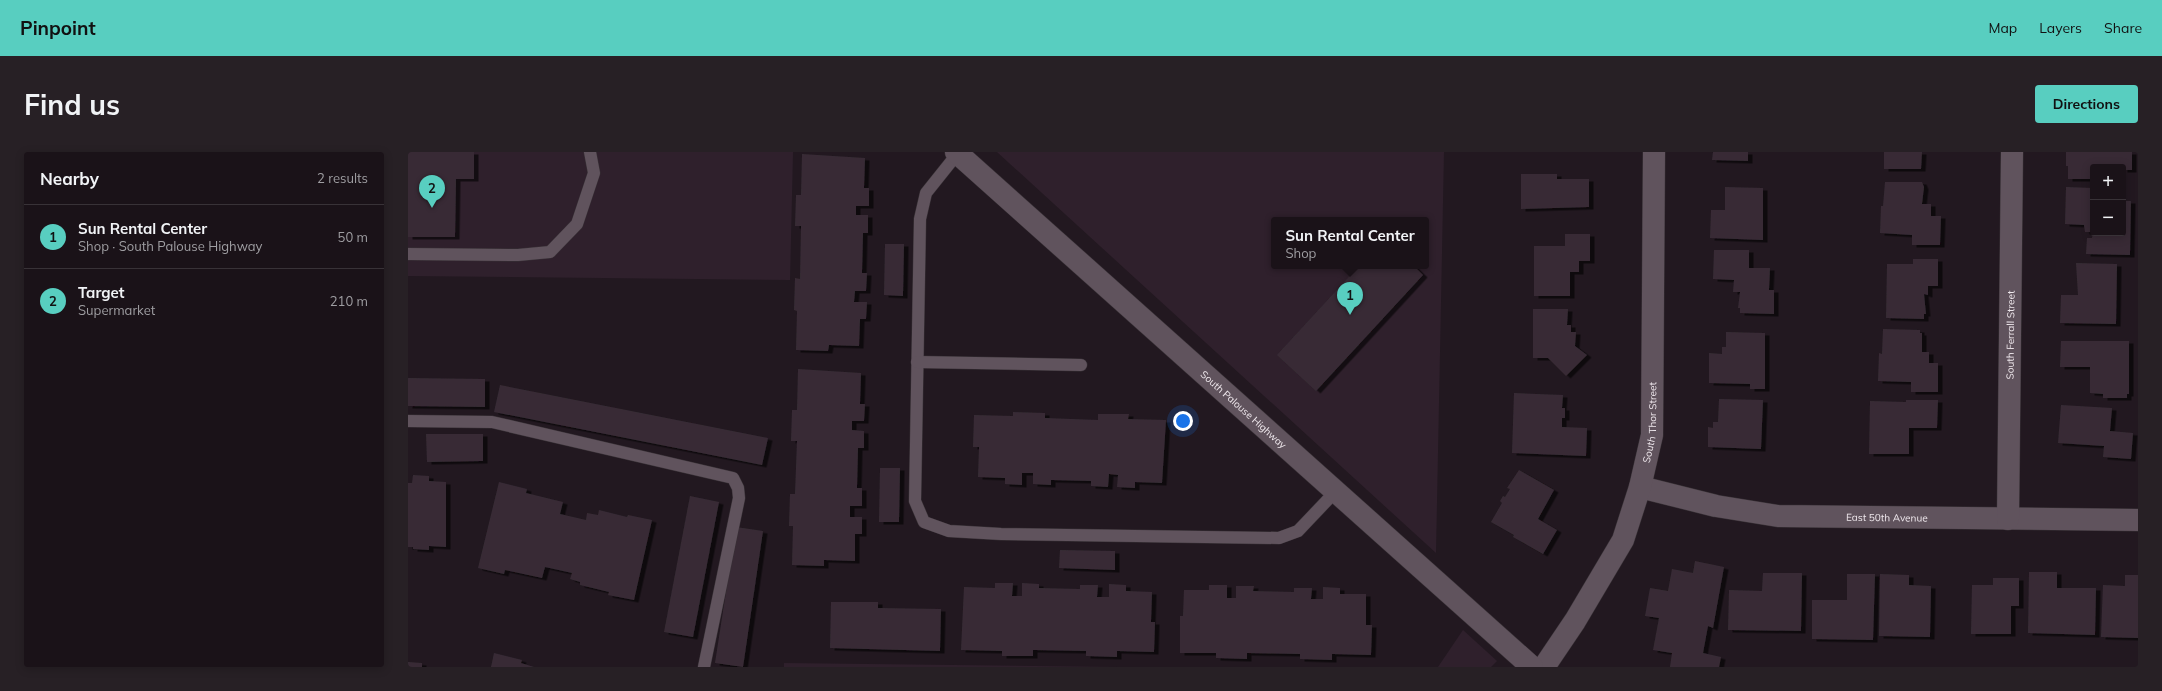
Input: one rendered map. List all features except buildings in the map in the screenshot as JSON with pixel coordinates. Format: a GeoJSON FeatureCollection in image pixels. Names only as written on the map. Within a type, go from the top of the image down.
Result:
{"type":"FeatureCollection","features":[{"type":"Feature","properties":{"kind":"street","name":"South Thor Street"},"geometry":{"type":"LineString","coordinates":[[1544,667],[1575,620],[1623,540],[1640,487],[1652,435],[1654,152]]}},
{"type":"Feature","properties":{"kind":"street","name":"South Ferrall Street"},"geometry":{"type":"LineString","coordinates":[[2008,519],[2012,152]]}},
{"type":"Feature","properties":{"kind":"street","name":"South Palouse Highway"},"geometry":{"type":"LineString","coordinates":[[957,153],[1532,667]]}},
{"type":"Feature","properties":{"kind":"street","name":"East 50th Avenue"},"geometry":{"type":"LineString","coordinates":[[1640,487],[1716,506],[1778,516],[2138,520]]}},
{"type":"Feature","properties":{"kind":"lane"},"geometry":{"type":"LineString","coordinates":[[408,254],[518,255],[550,252],[577,224],[594,173],[590,152]]}},
{"type":"Feature","properties":{"kind":"lane"},"geometry":{"type":"LineString","coordinates":[[957,153],[926,194],[920,219],[915,501],[924,522],[949,531],[1001,534],[1279,538],[1298,531],[1336,492]]}},
{"type":"Feature","properties":{"kind":"lane"},"geometry":{"type":"LineString","coordinates":[[917,362],[1081,365]]}},
{"type":"Feature","properties":{"kind":"lane"},"geometry":{"type":"LineString","coordinates":[[408,420],[492,422],[733,478],[738,488],[739,498],[704,667]]}},
{"type":"Feature","properties":{"kind":"shaded area"},"geometry":{"type":"Polygon","coordinates":[[[408,152],[793,152],[790,280],[408,276],[408,152]]]}},
{"type":"Feature","properties":{"kind":"shaded area"},"geometry":{"type":"Polygon","coordinates":[[[997,152],[1444,152],[1436,553],[997,152]]]}},
{"type":"Feature","properties":{"kind":"shaded area"},"geometry":{"type":"Polygon","coordinates":[[[1463,630],[1497,661],[1491,667],[1438,667],[1463,630]]]}},
{"type":"Feature","properties":{"kind":"shaded area"},"geometry":{"type":"Polygon","coordinates":[[[784,663],[1118,667],[784,667],[784,663]]]}},
{"type":"Feature","properties":{"kind":"place","name":"Target"},"geometry":{"type":"Point","coordinates":[432,208]}},
{"type":"Feature","properties":{"kind":"place","name":"Sun Rental Center"},"geometry":{"type":"Point","coordinates":[1350,315]}}]}
